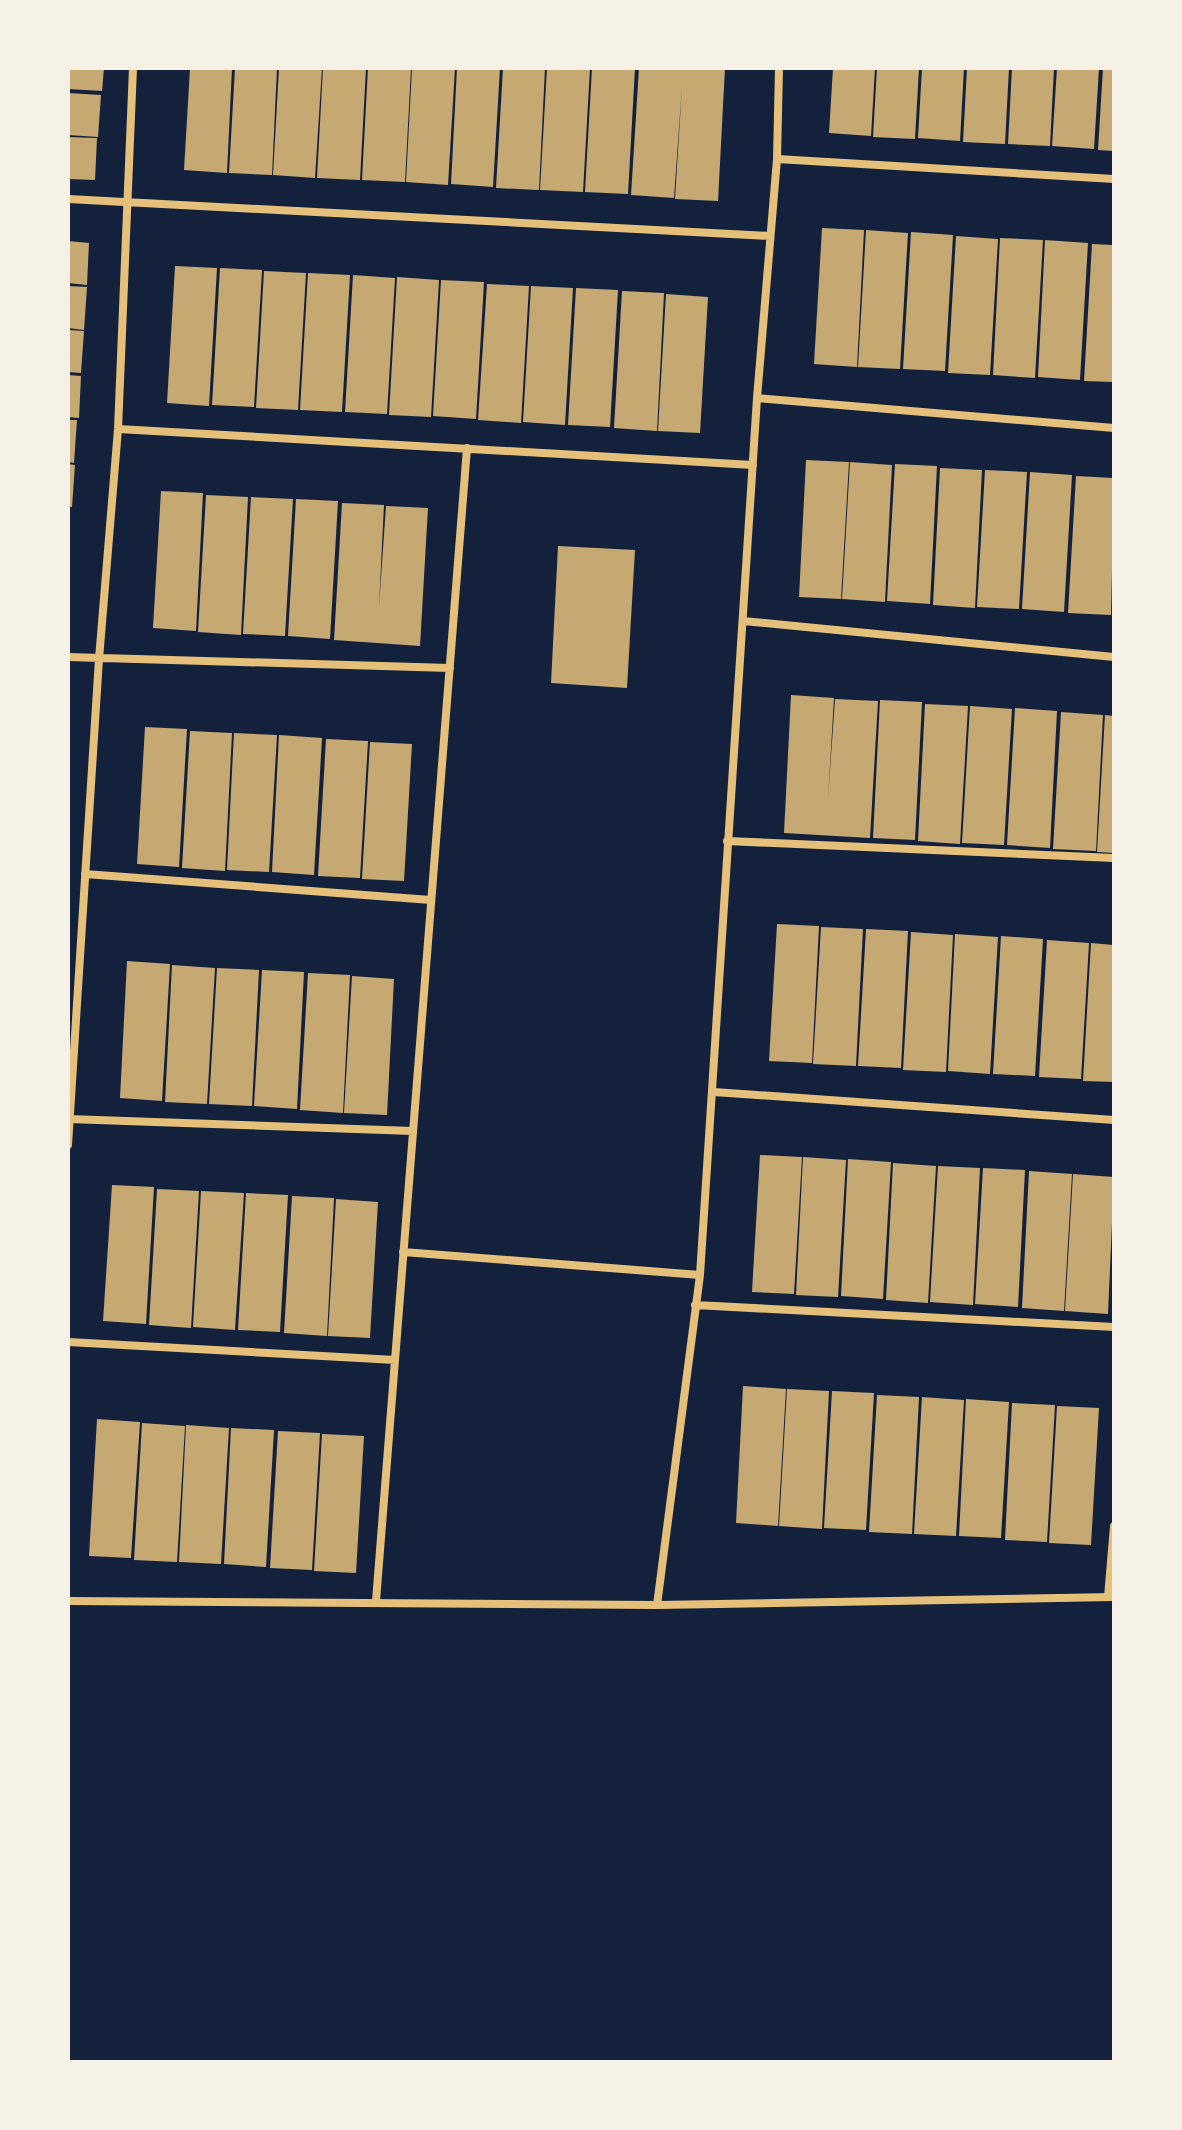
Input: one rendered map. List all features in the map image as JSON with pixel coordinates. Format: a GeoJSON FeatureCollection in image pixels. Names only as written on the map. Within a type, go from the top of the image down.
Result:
{"type":"FeatureCollection","features":[{"type":"Feature","properties":{"kind":"street"},"geometry":{"type":"LineString","coordinates":[[68,1145],[99,659],[118,429],[133,68]]}},
{"type":"Feature","properties":{"kind":"street"},"geometry":{"type":"LineString","coordinates":[[657,1605],[700,1275],[757,398],[777,159],[779,68]]}},
{"type":"Feature","properties":{"kind":"street"},"geometry":{"type":"LineString","coordinates":[[777,159],[1114,179]]}},
{"type":"Feature","properties":{"kind":"street"},"geometry":{"type":"LineString","coordinates":[[68,199],[770,236]]}},
{"type":"Feature","properties":{"kind":"street"},"geometry":{"type":"LineString","coordinates":[[757,398],[1114,428]]}},
{"type":"Feature","properties":{"kind":"street"},"geometry":{"type":"LineString","coordinates":[[118,429],[753,465]]}},
{"type":"Feature","properties":{"kind":"street"},"geometry":{"type":"LineString","coordinates":[[376,1601],[467,448]]}},
{"type":"Feature","properties":{"kind":"street"},"geometry":{"type":"LineString","coordinates":[[743,621],[1114,657]]}},
{"type":"Feature","properties":{"kind":"street"},"geometry":{"type":"LineString","coordinates":[[68,657],[450,668]]}},
{"type":"Feature","properties":{"kind":"street"},"geometry":{"type":"LineString","coordinates":[[727,841],[1114,858]]}},
{"type":"Feature","properties":{"kind":"street"},"geometry":{"type":"LineString","coordinates":[[85,874],[431,900]]}},
{"type":"Feature","properties":{"kind":"street"},"geometry":{"type":"LineString","coordinates":[[714,1092],[1114,1120]]}},
{"type":"Feature","properties":{"kind":"street"},"geometry":{"type":"LineString","coordinates":[[69,1119],[413,1131]]}},
{"type":"Feature","properties":{"kind":"street"},"geometry":{"type":"LineString","coordinates":[[403,1252],[700,1275]]}},
{"type":"Feature","properties":{"kind":"street"},"geometry":{"type":"LineString","coordinates":[[695,1305],[1114,1327]]}},
{"type":"Feature","properties":{"kind":"street"},"geometry":{"type":"LineString","coordinates":[[68,1342],[395,1360]]}},
{"type":"Feature","properties":{"kind":"street"},"geometry":{"type":"LineString","coordinates":[[68,1601],[657,1605],[1111,1597],[1114,1526]]}},
{"type":"Feature","properties":{"kind":"building"},"geometry":{"type":"Polygon","coordinates":[[[68,68],[104,68],[102,91],[68,89],[68,68]]]}},
{"type":"Feature","properties":{"kind":"building"},"geometry":{"type":"Polygon","coordinates":[[[190,68],[232,68],[227,173],[184,170],[190,68]]]}},
{"type":"Feature","properties":{"kind":"building"},"geometry":{"type":"Polygon","coordinates":[[[235,68],[277,68],[272,175],[229,173],[235,68]]]}},
{"type":"Feature","properties":{"kind":"building"},"geometry":{"type":"Polygon","coordinates":[[[279,68],[322,68],[315,178],[273,175],[279,68]]]}},
{"type":"Feature","properties":{"kind":"building"},"geometry":{"type":"Polygon","coordinates":[[[323,68],[366,68],[360,180],[317,178],[323,68]]]}},
{"type":"Feature","properties":{"kind":"building"},"geometry":{"type":"Polygon","coordinates":[[[368,68],[411,68],[405,182],[362,180],[368,68]]]}},
{"type":"Feature","properties":{"kind":"building"},"geometry":{"type":"Polygon","coordinates":[[[412,68],[455,68],[448,185],[406,182],[412,68]]]}},
{"type":"Feature","properties":{"kind":"building"},"geometry":{"type":"Polygon","coordinates":[[[457,68],[500,68],[493,187],[451,184],[457,68]]]}},
{"type":"Feature","properties":{"kind":"building"},"geometry":{"type":"Polygon","coordinates":[[[503,68],[545,68],[539,190],[496,188],[503,68]]]}},
{"type":"Feature","properties":{"kind":"building"},"geometry":{"type":"Polygon","coordinates":[[[547,68],[590,68],[583,192],[540,190],[547,68]]]}},
{"type":"Feature","properties":{"kind":"building"},"geometry":{"type":"Polygon","coordinates":[[[592,68],[635,68],[628,194],[585,192],[592,68]]]}},
{"type":"Feature","properties":{"kind":"building"},"geometry":{"type":"Polygon","coordinates":[[[639,68],[725,68],[718,201],[675,199],[682,86],[674,198],[631,195],[639,68]]]}},
{"type":"Feature","properties":{"kind":"building"},"geometry":{"type":"Polygon","coordinates":[[[833,68],[875,68],[871,136],[829,133],[833,68]]]}},
{"type":"Feature","properties":{"kind":"building"},"geometry":{"type":"Polygon","coordinates":[[[877,68],[919,68],[915,139],[873,137],[877,68]]]}},
{"type":"Feature","properties":{"kind":"building"},"geometry":{"type":"Polygon","coordinates":[[[922,68],[964,68],[960,141],[918,138],[922,68]]]}},
{"type":"Feature","properties":{"kind":"building"},"geometry":{"type":"Polygon","coordinates":[[[967,68],[1009,68],[1005,144],[963,142],[967,68]]]}},
{"type":"Feature","properties":{"kind":"building"},"geometry":{"type":"Polygon","coordinates":[[[1012,68],[1054,68],[1050,146],[1008,144],[1012,68]]]}},
{"type":"Feature","properties":{"kind":"building"},"geometry":{"type":"Polygon","coordinates":[[[1057,68],[1099,68],[1094,149],[1052,146],[1057,68]]]}},
{"type":"Feature","properties":{"kind":"building"},"geometry":{"type":"Polygon","coordinates":[[[1103,68],[1114,68],[1114,151],[1098,150],[1103,68]]]}},
{"type":"Feature","properties":{"kind":"building"},"geometry":{"type":"Polygon","coordinates":[[[68,93],[101,95],[98,137],[68,135],[68,93]]]}},
{"type":"Feature","properties":{"kind":"building"},"geometry":{"type":"Polygon","coordinates":[[[68,137],[97,138],[95,180],[68,179],[68,137]]]}},
{"type":"Feature","properties":{"kind":"building"},"geometry":{"type":"Polygon","coordinates":[[[822,228],[864,230],[857,367],[814,364],[822,228]]]}},
{"type":"Feature","properties":{"kind":"building"},"geometry":{"type":"Polygon","coordinates":[[[866,230],[908,233],[900,369],[858,367],[866,230]]]}},
{"type":"Feature","properties":{"kind":"building"},"geometry":{"type":"Polygon","coordinates":[[[911,232],[953,235],[945,371],[903,369],[911,232]]]}},
{"type":"Feature","properties":{"kind":"building"},"geometry":{"type":"Polygon","coordinates":[[[956,236],[998,239],[990,375],[948,373],[956,236]]]}},
{"type":"Feature","properties":{"kind":"building"},"geometry":{"type":"Polygon","coordinates":[[[1000,238],[1043,240],[1035,378],[993,375],[1000,238]]]}},
{"type":"Feature","properties":{"kind":"building"},"geometry":{"type":"Polygon","coordinates":[[[1045,240],[1088,243],[1080,380],[1038,377],[1045,240]]]}},
{"type":"Feature","properties":{"kind":"building"},"geometry":{"type":"Polygon","coordinates":[[[68,241],[89,243],[87,285],[68,283],[68,241]]]}},
{"type":"Feature","properties":{"kind":"building"},"geometry":{"type":"Polygon","coordinates":[[[1092,244],[1114,245],[1114,382],[1084,381],[1092,244]]]}},
{"type":"Feature","properties":{"kind":"building"},"geometry":{"type":"Polygon","coordinates":[[[175,266],[217,268],[209,406],[167,403],[175,266]]]}},
{"type":"Feature","properties":{"kind":"building"},"geometry":{"type":"Polygon","coordinates":[[[220,268],[262,270],[254,407],[212,405],[220,268]]]}},
{"type":"Feature","properties":{"kind":"building"},"geometry":{"type":"Polygon","coordinates":[[[264,271],[306,273],[298,410],[256,408],[264,271]]]}},
{"type":"Feature","properties":{"kind":"building"},"geometry":{"type":"Polygon","coordinates":[[[308,273],[350,275],[342,412],[300,410],[308,273]]]}},
{"type":"Feature","properties":{"kind":"building"},"geometry":{"type":"Polygon","coordinates":[[[353,275],[395,278],[387,414],[345,412],[353,275]]]}},
{"type":"Feature","properties":{"kind":"building"},"geometry":{"type":"Polygon","coordinates":[[[397,277],[439,280],[431,417],[389,415],[397,277]]]}},
{"type":"Feature","properties":{"kind":"building"},"geometry":{"type":"Polygon","coordinates":[[[441,280],[484,282],[476,419],[433,416],[441,280]]]}},
{"type":"Feature","properties":{"kind":"building"},"geometry":{"type":"Polygon","coordinates":[[[487,284],[529,286],[521,423],[478,420],[487,284]]]}},
{"type":"Feature","properties":{"kind":"building"},"geometry":{"type":"Polygon","coordinates":[[[68,286],[87,287],[84,330],[68,328],[68,286]]]}},
{"type":"Feature","properties":{"kind":"building"},"geometry":{"type":"Polygon","coordinates":[[[531,286],[573,288],[565,425],[523,422],[531,286]]]}},
{"type":"Feature","properties":{"kind":"building"},"geometry":{"type":"Polygon","coordinates":[[[576,288],[618,290],[610,427],[568,425],[576,288]]]}},
{"type":"Feature","properties":{"kind":"building"},"geometry":{"type":"Polygon","coordinates":[[[622,291],[664,293],[657,431],[614,428],[622,291]]]}},
{"type":"Feature","properties":{"kind":"building"},"geometry":{"type":"Polygon","coordinates":[[[666,294],[708,297],[700,433],[658,431],[666,294]]]}},
{"type":"Feature","properties":{"kind":"building"},"geometry":{"type":"Polygon","coordinates":[[[68,330],[84,331],[81,373],[68,372],[68,330]]]}},
{"type":"Feature","properties":{"kind":"building"},"geometry":{"type":"Polygon","coordinates":[[[68,375],[81,376],[79,418],[68,417],[68,375]]]}},
{"type":"Feature","properties":{"kind":"building"},"geometry":{"type":"Polygon","coordinates":[[[68,420],[77,420],[74,463],[68,462],[68,420]]]}},
{"type":"Feature","properties":{"kind":"building"},"geometry":{"type":"Polygon","coordinates":[[[806,460],[849,462],[841,599],[799,597],[806,460]]]}},
{"type":"Feature","properties":{"kind":"building"},"geometry":{"type":"Polygon","coordinates":[[[850,462],[892,465],[885,602],[842,599],[850,462]]]}},
{"type":"Feature","properties":{"kind":"building"},"geometry":{"type":"Polygon","coordinates":[[[68,464],[75,465],[72,507],[68,507],[68,464]]]}},
{"type":"Feature","properties":{"kind":"building"},"geometry":{"type":"Polygon","coordinates":[[[895,464],[937,466],[930,604],[887,601],[895,464]]]}},
{"type":"Feature","properties":{"kind":"building"},"geometry":{"type":"Polygon","coordinates":[[[940,468],[982,470],[975,608],[933,605],[940,468]]]}},
{"type":"Feature","properties":{"kind":"building"},"geometry":{"type":"Polygon","coordinates":[[[985,470],[1027,472],[1019,609],[977,607],[985,470]]]}},
{"type":"Feature","properties":{"kind":"building"},"geometry":{"type":"Polygon","coordinates":[[[1030,472],[1072,475],[1064,612],[1022,609],[1030,472]]]}},
{"type":"Feature","properties":{"kind":"building"},"geometry":{"type":"Polygon","coordinates":[[[1076,476],[1114,478],[1111,615],[1068,613],[1076,476]]]}},
{"type":"Feature","properties":{"kind":"building"},"geometry":{"type":"Polygon","coordinates":[[[161,491],[203,493],[196,631],[153,628],[161,491]]]}},
{"type":"Feature","properties":{"kind":"building"},"geometry":{"type":"Polygon","coordinates":[[[206,495],[248,497],[241,635],[198,632],[206,495]]]}},
{"type":"Feature","properties":{"kind":"building"},"geometry":{"type":"Polygon","coordinates":[[[251,497],[293,499],[285,636],[243,634],[251,497]]]}},
{"type":"Feature","properties":{"kind":"building"},"geometry":{"type":"Polygon","coordinates":[[[296,499],[338,501],[330,639],[288,636],[296,499]]]}},
{"type":"Feature","properties":{"kind":"building"},"geometry":{"type":"Polygon","coordinates":[[[342,503],[384,505],[379,606],[386,506],[428,508],[420,646],[334,640],[342,503]]]}},
{"type":"Feature","properties":{"kind":"building"},"geometry":{"type":"Polygon","coordinates":[[[558,546],[635,550],[627,688],[551,683],[558,546]]]}},
{"type":"Feature","properties":{"kind":"building"},"geometry":{"type":"Polygon","coordinates":[[[791,695],[834,698],[828,799],[835,699],[878,701],[870,838],[784,833],[791,695]]]}},
{"type":"Feature","properties":{"kind":"building"},"geometry":{"type":"Polygon","coordinates":[[[880,700],[922,702],[915,840],[873,838],[880,700]]]}},
{"type":"Feature","properties":{"kind":"building"},"geometry":{"type":"Polygon","coordinates":[[[925,704],[968,706],[960,844],[918,841],[925,704]]]}},
{"type":"Feature","properties":{"kind":"building"},"geometry":{"type":"Polygon","coordinates":[[[970,706],[1012,709],[1004,845],[962,843],[970,706]]]}},
{"type":"Feature","properties":{"kind":"building"},"geometry":{"type":"Polygon","coordinates":[[[1015,708],[1057,711],[1050,848],[1007,845],[1015,708]]]}},
{"type":"Feature","properties":{"kind":"building"},"geometry":{"type":"Polygon","coordinates":[[[1061,712],[1103,715],[1096,851],[1053,849],[1061,712]]]}},
{"type":"Feature","properties":{"kind":"building"},"geometry":{"type":"Polygon","coordinates":[[[1105,715],[1114,716],[1114,853],[1097,852],[1105,715]]]}},
{"type":"Feature","properties":{"kind":"building"},"geometry":{"type":"Polygon","coordinates":[[[145,727],[187,729],[179,867],[137,864],[145,727]]]}},
{"type":"Feature","properties":{"kind":"building"},"geometry":{"type":"Polygon","coordinates":[[[190,731],[232,733],[225,871],[182,868],[190,731]]]}},
{"type":"Feature","properties":{"kind":"building"},"geometry":{"type":"Polygon","coordinates":[[[234,733],[277,735],[269,872],[227,870],[234,733]]]}},
{"type":"Feature","properties":{"kind":"building"},"geometry":{"type":"Polygon","coordinates":[[[279,735],[322,738],[314,875],[272,872],[279,735]]]}},
{"type":"Feature","properties":{"kind":"building"},"geometry":{"type":"Polygon","coordinates":[[[326,739],[368,741],[360,878],[318,876],[326,739]]]}},
{"type":"Feature","properties":{"kind":"building"},"geometry":{"type":"Polygon","coordinates":[[[370,742],[412,744],[404,881],[362,879],[370,742]]]}},
{"type":"Feature","properties":{"kind":"building"},"geometry":{"type":"Polygon","coordinates":[[[777,924],[819,926],[812,1063],[769,1061],[777,924]]]}},
{"type":"Feature","properties":{"kind":"building"},"geometry":{"type":"Polygon","coordinates":[[[821,927],[863,929],[856,1066],[813,1064],[821,927]]]}},
{"type":"Feature","properties":{"kind":"building"},"geometry":{"type":"Polygon","coordinates":[[[866,929],[908,931],[901,1068],[858,1066],[866,929]]]}},
{"type":"Feature","properties":{"kind":"building"},"geometry":{"type":"Polygon","coordinates":[[[911,932],[953,935],[946,1072],[903,1070],[911,932]]]}},
{"type":"Feature","properties":{"kind":"building"},"geometry":{"type":"Polygon","coordinates":[[[955,934],[998,937],[990,1074],[948,1071],[955,934]]]}},
{"type":"Feature","properties":{"kind":"building"},"geometry":{"type":"Polygon","coordinates":[[[1001,936],[1043,939],[1035,1076],[993,1074],[1001,936]]]}},
{"type":"Feature","properties":{"kind":"building"},"geometry":{"type":"Polygon","coordinates":[[[1047,940],[1089,943],[1081,1079],[1039,1077],[1047,940]]]}},
{"type":"Feature","properties":{"kind":"building"},"geometry":{"type":"Polygon","coordinates":[[[1091,943],[1114,945],[1114,1082],[1083,1081],[1091,943]]]}},
{"type":"Feature","properties":{"kind":"building"},"geometry":{"type":"Polygon","coordinates":[[[127,961],[170,964],[162,1101],[120,1098],[127,961]]]}},
{"type":"Feature","properties":{"kind":"building"},"geometry":{"type":"Polygon","coordinates":[[[172,965],[215,968],[207,1104],[165,1102],[172,965]]]}},
{"type":"Feature","properties":{"kind":"building"},"geometry":{"type":"Polygon","coordinates":[[[217,968],[259,970],[252,1106],[209,1104],[217,968]]]}},
{"type":"Feature","properties":{"kind":"building"},"geometry":{"type":"Polygon","coordinates":[[[262,970],[304,972],[297,1109],[254,1106],[262,970]]]}},
{"type":"Feature","properties":{"kind":"building"},"geometry":{"type":"Polygon","coordinates":[[[308,973],[350,975],[343,1113],[300,1110],[308,973]]]}},
{"type":"Feature","properties":{"kind":"building"},"geometry":{"type":"Polygon","coordinates":[[[352,976],[394,979],[387,1115],[344,1113],[352,976]]]}},
{"type":"Feature","properties":{"kind":"building"},"geometry":{"type":"Polygon","coordinates":[[[760,1155],[802,1157],[794,1294],[752,1292],[760,1155]]]}},
{"type":"Feature","properties":{"kind":"building"},"geometry":{"type":"Polygon","coordinates":[[[803,1157],[846,1160],[838,1297],[796,1295],[803,1157]]]}},
{"type":"Feature","properties":{"kind":"building"},"geometry":{"type":"Polygon","coordinates":[[[848,1159],[891,1162],[883,1299],[841,1296],[848,1159]]]}},
{"type":"Feature","properties":{"kind":"building"},"geometry":{"type":"Polygon","coordinates":[[[893,1163],[936,1166],[928,1303],[886,1300],[893,1163]]]}},
{"type":"Feature","properties":{"kind":"building"},"geometry":{"type":"Polygon","coordinates":[[[938,1166],[980,1168],[973,1305],[930,1302],[938,1166]]]}},
{"type":"Feature","properties":{"kind":"building"},"geometry":{"type":"Polygon","coordinates":[[[983,1168],[1025,1170],[1018,1307],[975,1304],[983,1168]]]}},
{"type":"Feature","properties":{"kind":"building"},"geometry":{"type":"Polygon","coordinates":[[[1029,1171],[1072,1174],[1064,1311],[1022,1308],[1029,1171]]]}},
{"type":"Feature","properties":{"kind":"building"},"geometry":{"type":"Polygon","coordinates":[[[1073,1174],[1114,1177],[1108,1314],[1065,1311],[1073,1174]]]}},
{"type":"Feature","properties":{"kind":"building"},"geometry":{"type":"Polygon","coordinates":[[[112,1185],[154,1187],[146,1324],[103,1321],[112,1185]]]}},
{"type":"Feature","properties":{"kind":"building"},"geometry":{"type":"Polygon","coordinates":[[[157,1189],[199,1191],[191,1328],[149,1325],[157,1189]]]}},
{"type":"Feature","properties":{"kind":"building"},"geometry":{"type":"Polygon","coordinates":[[[201,1191],[244,1193],[235,1330],[193,1327],[201,1191]]]}},
{"type":"Feature","properties":{"kind":"building"},"geometry":{"type":"Polygon","coordinates":[[[246,1193],[288,1195],[280,1332],[238,1330],[246,1193]]]}},
{"type":"Feature","properties":{"kind":"building"},"geometry":{"type":"Polygon","coordinates":[[[292,1196],[334,1198],[327,1336],[284,1333],[292,1196]]]}},
{"type":"Feature","properties":{"kind":"building"},"geometry":{"type":"Polygon","coordinates":[[[336,1199],[378,1202],[370,1338],[328,1336],[336,1199]]]}},
{"type":"Feature","properties":{"kind":"building"},"geometry":{"type":"Polygon","coordinates":[[[743,1386],[786,1389],[778,1526],[736,1523],[743,1386]]]}},
{"type":"Feature","properties":{"kind":"building"},"geometry":{"type":"Polygon","coordinates":[[[787,1389],[829,1391],[822,1529],[779,1526],[787,1389]]]}},
{"type":"Feature","properties":{"kind":"building"},"geometry":{"type":"Polygon","coordinates":[[[832,1391],[874,1393],[866,1530],[824,1528],[832,1391]]]}},
{"type":"Feature","properties":{"kind":"building"},"geometry":{"type":"Polygon","coordinates":[[[877,1395],[919,1397],[912,1534],[869,1532],[877,1395]]]}},
{"type":"Feature","properties":{"kind":"building"},"geometry":{"type":"Polygon","coordinates":[[[922,1397],[964,1400],[956,1536],[914,1534],[922,1397]]]}},
{"type":"Feature","properties":{"kind":"building"},"geometry":{"type":"Polygon","coordinates":[[[966,1399],[1009,1402],[1001,1538],[959,1536],[966,1399]]]}},
{"type":"Feature","properties":{"kind":"building"},"geometry":{"type":"Polygon","coordinates":[[[1012,1403],[1055,1405],[1047,1542],[1005,1540],[1012,1403]]]}},
{"type":"Feature","properties":{"kind":"building"},"geometry":{"type":"Polygon","coordinates":[[[1057,1406],[1099,1408],[1091,1545],[1049,1543],[1057,1406]]]}},
{"type":"Feature","properties":{"kind":"building"},"geometry":{"type":"Polygon","coordinates":[[[97,1419],[140,1422],[131,1558],[89,1556],[97,1419]]]}},
{"type":"Feature","properties":{"kind":"building"},"geometry":{"type":"Polygon","coordinates":[[[142,1423],[185,1426],[177,1562],[134,1560],[142,1423]]]}},
{"type":"Feature","properties":{"kind":"building"},"geometry":{"type":"Polygon","coordinates":[[[186,1425],[229,1428],[221,1564],[179,1562],[186,1425]]]}},
{"type":"Feature","properties":{"kind":"building"},"geometry":{"type":"Polygon","coordinates":[[[231,1428],[274,1430],[266,1567],[224,1564],[231,1428]]]}},
{"type":"Feature","properties":{"kind":"building"},"geometry":{"type":"Polygon","coordinates":[[[278,1431],[320,1433],[312,1570],[270,1568],[278,1431]]]}},
{"type":"Feature","properties":{"kind":"building"},"geometry":{"type":"Polygon","coordinates":[[[322,1434],[364,1436],[356,1573],[314,1571],[322,1434]]]}}]}
